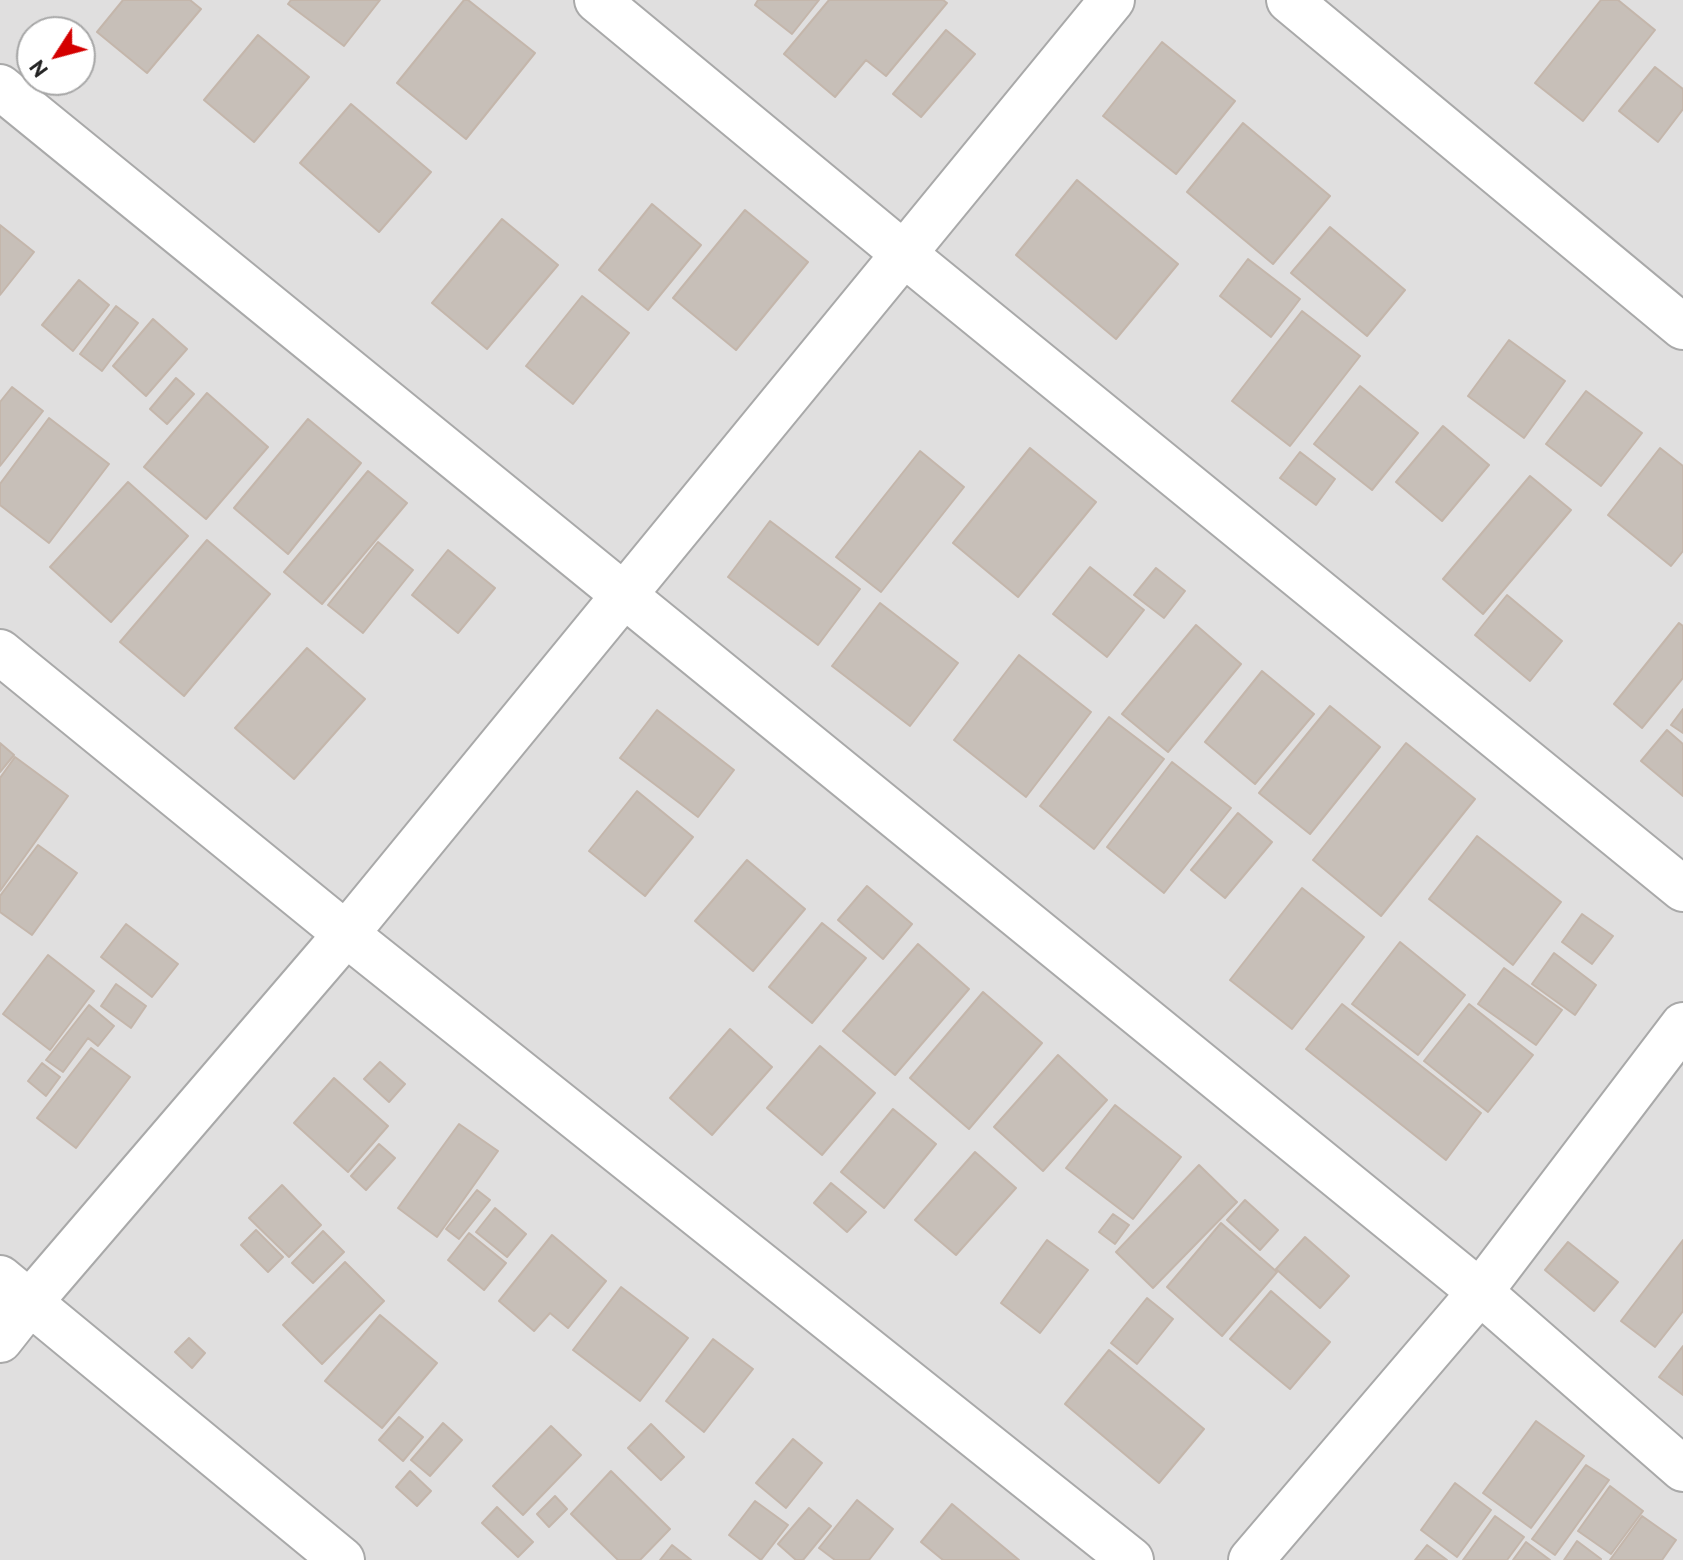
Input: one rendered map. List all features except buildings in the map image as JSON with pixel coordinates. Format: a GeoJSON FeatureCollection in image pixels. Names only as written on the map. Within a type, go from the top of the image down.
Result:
{"type":"FeatureCollection","features":[{"type":"Feature","properties":{"kind":"street"},"geometry":{"type":"LineString","coordinates":[[597,0],[1683,889]]}},
{"type":"Feature","properties":{"kind":"street"},"geometry":{"type":"LineString","coordinates":[[0,1340],[15,1290],[346,934],[1112,0]]}},
{"type":"Feature","properties":{"kind":"street"},"geometry":{"type":"LineString","coordinates":[[1289,0],[1683,327]]}},
{"type":"Feature","properties":{"kind":"street"},"geometry":{"type":"LineString","coordinates":[[0,87],[1480,1292],[1683,1469]]}},
{"type":"Feature","properties":{"kind":"street"},"geometry":{"type":"LineString","coordinates":[[0,652],[346,934],[1131,1560]]}},
{"type":"Feature","properties":{"kind":"street"},"geometry":{"type":"LineString","coordinates":[[1251,1560],[1480,1292],[1683,1025]]}},
{"type":"Feature","properties":{"kind":"street"},"geometry":{"type":"LineString","coordinates":[[15,1290],[342,1560]]}},
{"type":"Feature","properties":{"kind":"shaded area"},"geometry":{"type":"Polygon","coordinates":[[[0,0],[1683,0],[1683,1560],[0,1560],[0,0]]]}}]}
